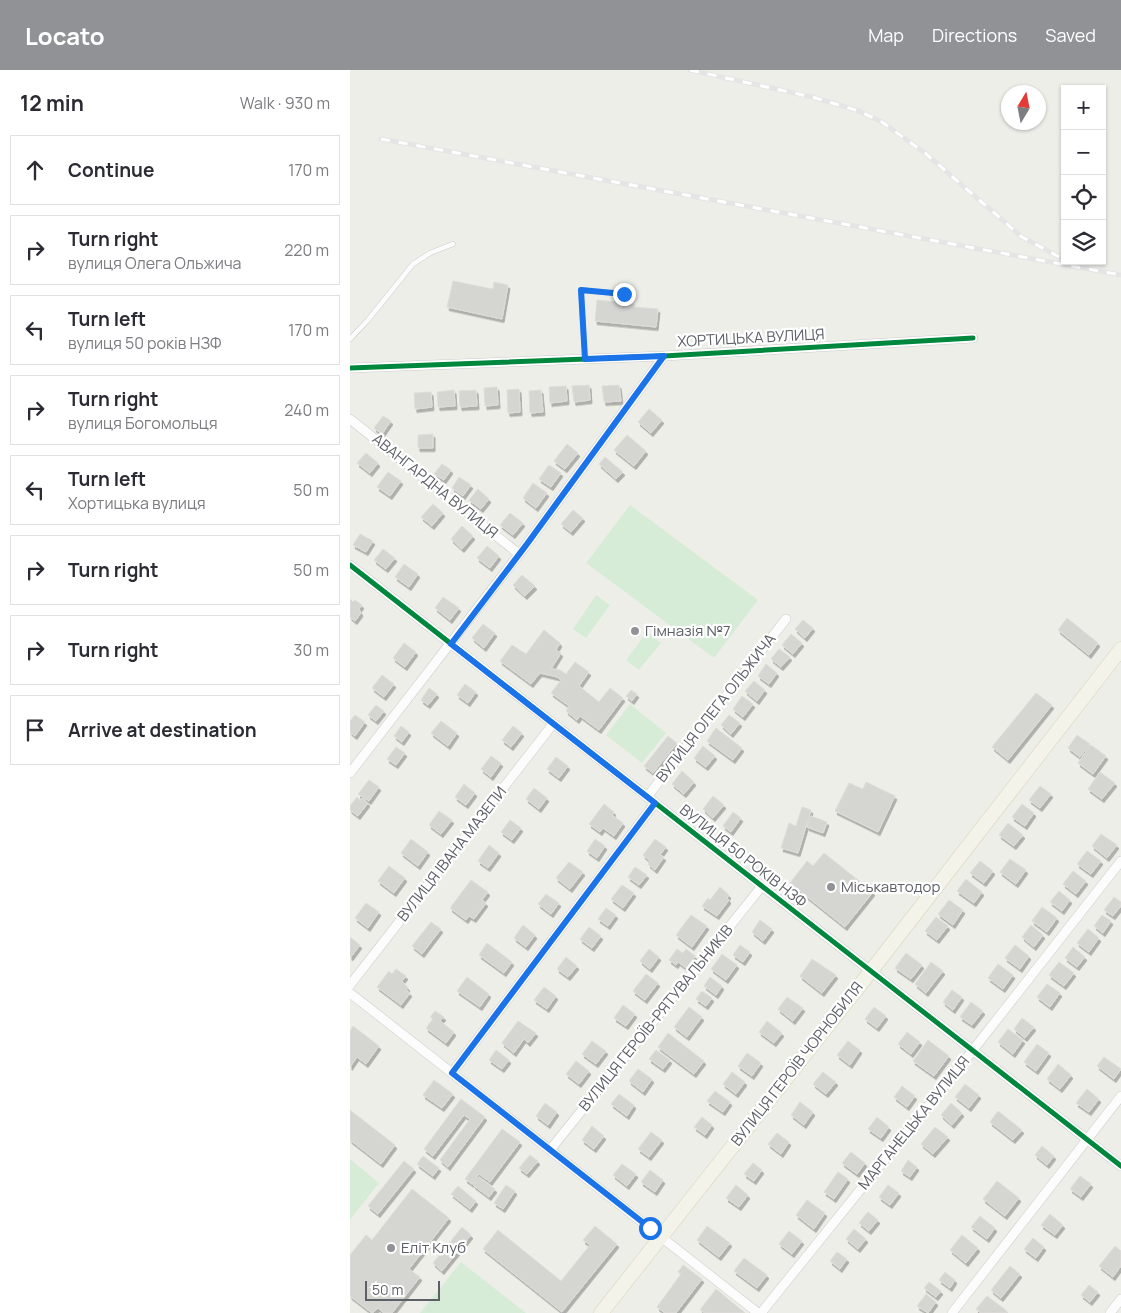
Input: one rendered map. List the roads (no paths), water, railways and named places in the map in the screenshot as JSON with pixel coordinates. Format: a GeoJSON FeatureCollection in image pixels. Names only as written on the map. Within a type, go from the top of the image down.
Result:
{"type":"FeatureCollection","features":[{"type":"Feature","properties":{"kind":"main road","name":"ВУЛИЦЯ ГЕРОЇВ ЧОРНОБИЛЯ"},"geometry":{"type":"LineString","coordinates":[[601,1313],[1120,651]]}},
{"type":"Feature","properties":{"kind":"street","name":"ХОРТИЦЬКА ВУЛИЦЯ"},"geometry":{"type":"LineString","coordinates":[[350,368],[664,356],[973,338]]}},
{"type":"Feature","properties":{"kind":"street"},"geometry":{"type":"LineString","coordinates":[[350,773],[519,554],[664,356]]}},
{"type":"Feature","properties":{"kind":"street","name":"АВАНГАРДНА ВУЛИЦЯ"},"geometry":{"type":"LineString","coordinates":[[350,419],[519,554]]}},
{"type":"Feature","properties":{"kind":"street","name":"ВУЛИЦЯ 50 РОКІВ НЗФ"},"geometry":{"type":"LineString","coordinates":[[351,568],[1121,1166]]}},
{"type":"Feature","properties":{"kind":"street","name":"ВУЛИЦЯ ОЛЕГА ОЛЬЖИЧА"},"geometry":{"type":"LineString","coordinates":[[647,797],[786,619]]}},
{"type":"Feature","properties":{"kind":"street","name":"ВУЛИЦЯ ІВАНА МАЗЕПИ"},"geometry":{"type":"LineString","coordinates":[[350,985],[553,724]]}},
{"type":"Feature","properties":{"kind":"street","name":"ВУЛИЦЯ ОЛЕГА ОЛЬЖИЧА"},"geometry":{"type":"LineString","coordinates":[[452,1073],[655,803]]}},
{"type":"Feature","properties":{"kind":"street","name":"МАРГАНЕЦЬКА ВУЛИЦЯ"},"geometry":{"type":"LineString","coordinates":[[760,1313],[973,1050],[1121,861]]}},
{"type":"Feature","properties":{"kind":"street","name":"ВУЛИЦЯ ГЕРОЇВ-РЯТУВАЛЬНИКІВ"},"geometry":{"type":"LineString","coordinates":[[550,1150],[762,886]]}},
{"type":"Feature","properties":{"kind":"street"},"geometry":{"type":"LineString","coordinates":[[350,993],[660,1237],[760,1313]]}},
{"type":"Feature","properties":{"kind":"street"},"geometry":{"type":"LineString","coordinates":[[952,1313],[1121,1096]]}},
{"type":"Feature","properties":{"kind":"street"},"geometry":{"type":"LineString","coordinates":[[1110,1313],[1121,1299]]}},
{"type":"Feature","properties":{"kind":"lane"},"geometry":{"type":"LineString","coordinates":[[350,340],[413,264],[430,253],[453,244]]}},
{"type":"Feature","properties":{"kind":"lane"},"geometry":{"type":"LineString","coordinates":[[585,359],[581,290],[624,294]]}},
{"type":"Feature","properties":{"kind":"railway"},"geometry":{"type":"LineString","coordinates":[[690,70],[812,97],[859,111],[882,122],[925,153],[1022,237],[1061,258]]}},
{"type":"Feature","properties":{"kind":"railway"},"geometry":{"type":"LineString","coordinates":[[381,139],[1121,275]]}},
{"type":"Feature","properties":{"kind":"place","name":"Гімназія №7"},"geometry":{"type":"Point","coordinates":[635,631]}},
{"type":"Feature","properties":{"kind":"place","name":"Міськавтодор"},"geometry":{"type":"Point","coordinates":[831,887]}},
{"type":"Feature","properties":{"kind":"place","name":"Еліт Клуб"},"geometry":{"type":"Point","coordinates":[391,1248]}}]}
